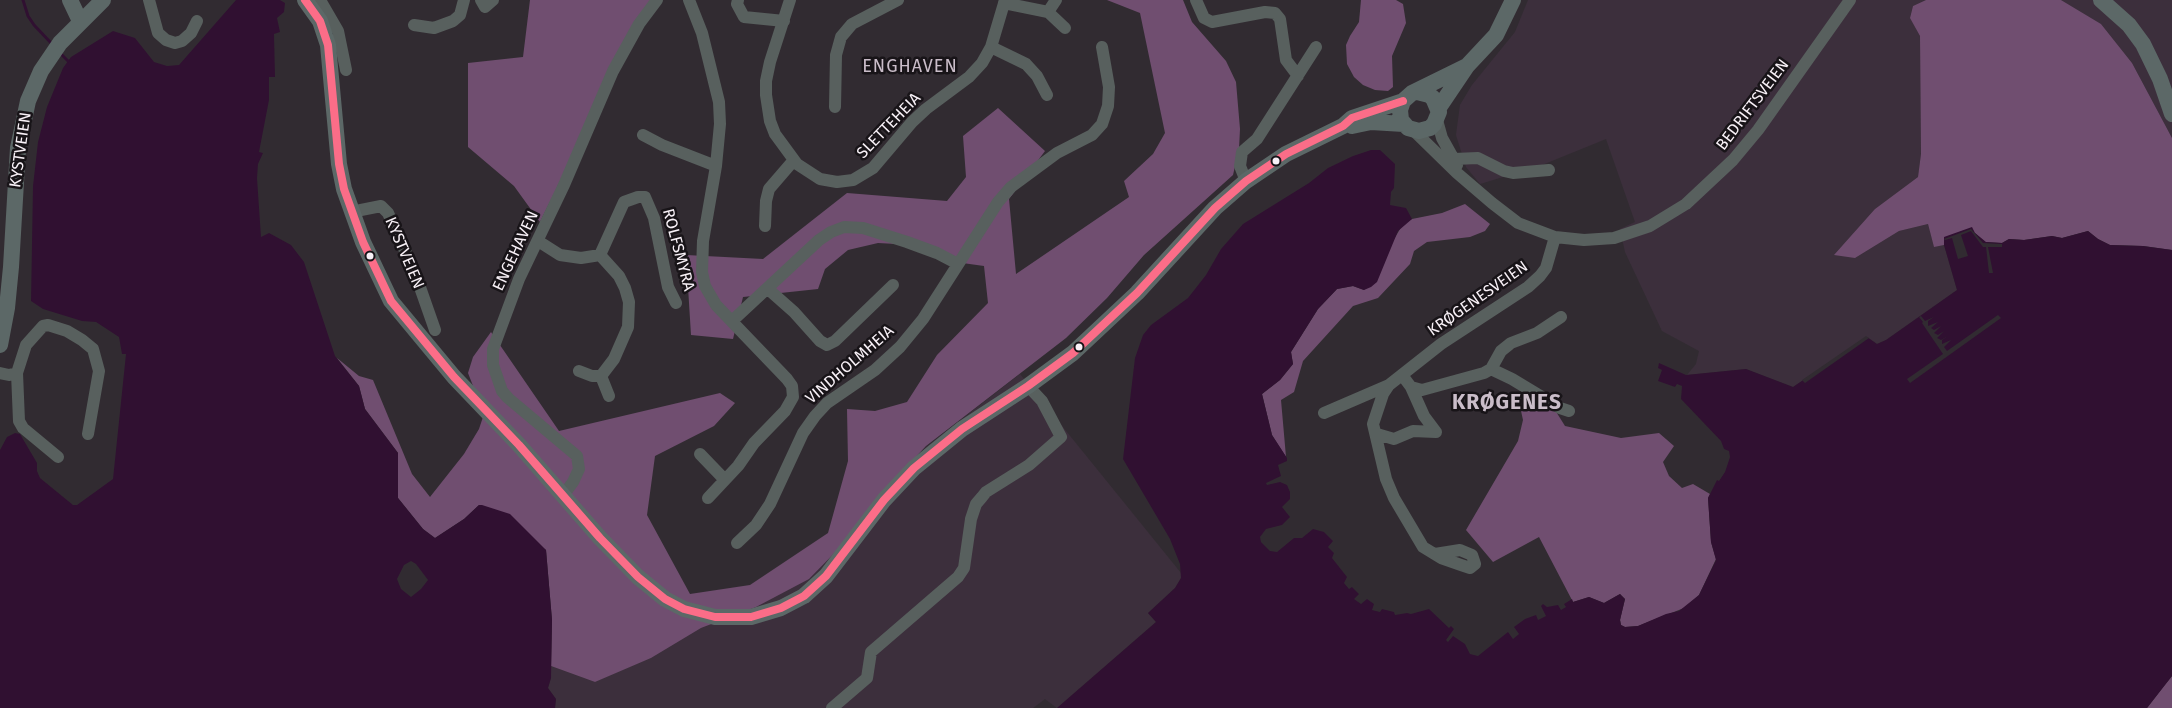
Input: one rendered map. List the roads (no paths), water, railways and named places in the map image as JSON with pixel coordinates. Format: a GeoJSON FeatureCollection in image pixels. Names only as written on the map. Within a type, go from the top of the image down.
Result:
{"type":"FeatureCollection","features":[{"type":"Feature","properties":{"kind":"main road"},"geometry":{"type":"LineString","coordinates":[[70,0],[80,22]]}},
{"type":"Feature","properties":{"kind":"main road","name":"KYSTVEIEN"},"geometry":{"type":"LineString","coordinates":[[0,360],[0,345],[11,274],[15,186],[20,137],[28,101],[49,58],[60,43],[95,3],[111,0]]}},
{"type":"Feature","properties":{"kind":"main road","name":"KYSTVEIEN"},"geometry":{"type":"LineString","coordinates":[[305,0],[320,21],[328,45],[338,164],[351,212],[372,262],[488,414],[519,445],[562,497],[622,562],[665,599],[684,609],[702,615],[735,618],[752,617],[781,608],[814,589],[840,560],[884,500],[914,468],[962,429],[1028,386],[1073,353],[1101,328],[1215,208],[1246,181],[1286,154],[1342,126],[1352,118],[1403,101]]}},
{"type":"Feature","properties":{"kind":"main road"},"geometry":{"type":"LineString","coordinates":[[1468,66],[1406,97],[1400,110],[1409,127],[1424,130],[1430,128],[1468,66],[1496,35],[1513,0]]}},
{"type":"Feature","properties":{"kind":"main road"},"geometry":{"type":"LineString","coordinates":[[2101,0],[2129,24],[2144,44],[2160,79],[2172,114]]}},
{"type":"Feature","properties":{"kind":"main road"},"geometry":{"type":"LineString","coordinates":[[1418,92],[1429,94],[1433,98],[1438,114]]}},
{"type":"Feature","properties":{"kind":"main road","name":"KYSTVEIEN"},"geometry":{"type":"LineString","coordinates":[[1342,126],[1371,122],[1409,127]]}},
{"type":"Feature","properties":{"kind":"street"},"geometry":{"type":"LineString","coordinates":[[149,0],[158,33],[166,40],[182,41],[191,33],[197,21]]}},
{"type":"Feature","properties":{"kind":"street"},"geometry":{"type":"LineString","coordinates":[[320,0],[338,31],[346,70]]}},
{"type":"Feature","properties":{"kind":"street"},"geometry":{"type":"LineString","coordinates":[[414,25],[434,28],[453,21],[460,15],[464,0]]}},
{"type":"Feature","properties":{"kind":"street"},"geometry":{"type":"LineString","coordinates":[[481,0],[486,7],[493,0]]}},
{"type":"Feature","properties":{"kind":"street","name":"ENGEHAVEN"},"geometry":{"type":"LineString","coordinates":[[562,497],[573,482],[579,469],[577,456],[508,398],[498,383],[493,365],[493,349],[519,279],[538,241],[613,71],[645,6],[656,0]]}},
{"type":"Feature","properties":{"kind":"street","name":"VINDHOLMHEIA"},"geometry":{"type":"LineString","coordinates":[[689,0],[702,33],[719,102],[720,124],[716,166],[702,241],[702,272],[710,296],[787,379],[792,386],[793,397],[785,411],[754,443],[725,480]]}},
{"type":"Feature","properties":{"kind":"street"},"geometry":{"type":"LineString","coordinates":[[738,0],[737,4],[744,17],[784,21]]}},
{"type":"Feature","properties":{"kind":"street","name":"SLETTEHEIA"},"geometry":{"type":"LineString","coordinates":[[790,0],[770,62],[766,81],[770,121],[775,134],[794,160],[809,173],[820,179],[837,182],[862,177],[885,156],[912,122],[926,109],[969,77],[982,63],[991,47],[1004,2],[1048,12]]}},
{"type":"Feature","properties":{"kind":"street"},"geometry":{"type":"LineString","coordinates":[[835,107],[836,55],[841,37],[852,24],[898,0]]}},
{"type":"Feature","properties":{"kind":"street"},"geometry":{"type":"LineString","coordinates":[[1056,0],[1048,12],[1065,28]]}},
{"type":"Feature","properties":{"kind":"street"},"geometry":{"type":"LineString","coordinates":[[1196,0],[1204,18],[1212,22],[1265,12],[1275,13],[1281,24],[1286,60],[1298,76]]}},
{"type":"Feature","properties":{"kind":"street","name":"BEDRIFTSVEIEN"},"geometry":{"type":"LineString","coordinates":[[1409,127],[1476,191],[1518,223],[1555,237],[1584,240],[1614,238],[1650,226],[1686,204],[1733,160],[1746,145],[1850,0]]}},
{"type":"Feature","properties":{"kind":"street"},"geometry":{"type":"LineString","coordinates":[[991,47],[1026,64],[1037,76],[1047,95]]}},
{"type":"Feature","properties":{"kind":"street"},"geometry":{"type":"LineString","coordinates":[[1246,181],[1240,166],[1242,152],[1257,139],[1316,47]]}},
{"type":"Feature","properties":{"kind":"street","name":"VINDHOLMHEIA"},"geometry":{"type":"LineString","coordinates":[[737,543],[756,525],[770,504],[803,433],[815,416],[828,403],[875,370],[900,347],[923,319],[998,202],[1011,187],[1058,153],[1092,135],[1102,124],[1108,106],[1108,87],[1102,48]]}},
{"type":"Feature","properties":{"kind":"street","name":"BEDRIFTSVEIEN"},"geometry":{"type":"LineString","coordinates":[[1438,114],[1442,138],[1476,191]]}},
{"type":"Feature","properties":{"kind":"street"},"geometry":{"type":"LineString","coordinates":[[643,135],[662,145],[716,166]]}},
{"type":"Feature","properties":{"kind":"street"},"geometry":{"type":"LineString","coordinates":[[1454,159],[1478,158],[1504,171],[1524,173],[1549,170]]}},
{"type":"Feature","properties":{"kind":"street"},"geometry":{"type":"LineString","coordinates":[[765,226],[766,201],[769,189],[794,160]]}},
{"type":"Feature","properties":{"kind":"street","name":"ROLFSMYRA"},"geometry":{"type":"LineString","coordinates":[[600,255],[624,202],[638,197],[645,197],[654,218],[668,287],[676,303]]}},
{"type":"Feature","properties":{"kind":"street","name":"KYSTVEIEN"},"geometry":{"type":"LineString","coordinates":[[351,212],[381,206],[388,213],[415,273],[428,333]]}},
{"type":"Feature","properties":{"kind":"street"},"geometry":{"type":"LineString","coordinates":[[732,321],[819,240],[831,232],[844,228],[863,228],[937,253],[958,264]]}},
{"type":"Feature","properties":{"kind":"street","name":"KRØGENESVEIEN"},"geometry":{"type":"LineString","coordinates":[[1435,554],[1423,547],[1394,498],[1386,479],[1377,434],[1373,424],[1383,394],[1389,385],[1441,344],[1528,287],[1546,268],[1555,237]]}},
{"type":"Feature","properties":{"kind":"street"},"geometry":{"type":"LineString","coordinates":[[538,241],[560,255],[581,258],[600,255],[619,276],[625,288],[629,302],[629,320],[624,338],[606,372],[601,376],[592,376],[579,371]]}},
{"type":"Feature","properties":{"kind":"street","name":"VINDHOLMHEIA"},"geometry":{"type":"LineString","coordinates":[[768,289],[794,312],[820,341],[827,345],[835,341],[893,285]]}},
{"type":"Feature","properties":{"kind":"street"},"geometry":{"type":"LineString","coordinates":[[1412,387],[1430,389],[1484,373],[1491,369],[1502,351],[1511,343],[1537,333],[1561,317]]}},
{"type":"Feature","properties":{"kind":"street"},"geometry":{"type":"LineString","coordinates":[[58,457],[23,428],[19,421],[17,372],[26,345],[43,326],[48,325],[68,331],[92,347],[99,371],[88,434]]}},
{"type":"Feature","properties":{"kind":"street"},"geometry":{"type":"LineString","coordinates":[[1491,369],[1512,379],[1560,408],[1569,411]]}},
{"type":"Feature","properties":{"kind":"street"},"geometry":{"type":"LineString","coordinates":[[0,373],[9,375],[17,372]]}},
{"type":"Feature","properties":{"kind":"street"},"geometry":{"type":"LineString","coordinates":[[1377,434],[1394,439],[1413,431],[1436,432],[1424,416],[1412,387],[1402,375]]}},
{"type":"Feature","properties":{"kind":"street"},"geometry":{"type":"LineString","coordinates":[[601,376],[608,396]]}},
{"type":"Feature","properties":{"kind":"street"},"geometry":{"type":"LineString","coordinates":[[1324,413],[1389,385]]}},
{"type":"Feature","properties":{"kind":"street"},"geometry":{"type":"LineString","coordinates":[[832,708],[867,678],[871,652],[958,577],[964,568],[971,519],[976,504],[986,492],[1029,465],[1061,437],[1042,401],[1028,386]]}},
{"type":"Feature","properties":{"kind":"street"},"geometry":{"type":"LineString","coordinates":[[700,454],[725,480],[708,498]]}},
{"type":"Feature","properties":{"kind":"waterway"},"geometry":{"type":"LineString","coordinates":[[23,0],[28,16],[52,44]]}},
{"type":"Feature","properties":{"kind":"waterway"},"geometry":{"type":"LineString","coordinates":[[60,53],[68,61]]}},
{"type":"Feature","properties":{"kind":"district","name":"ENGHAVEN"},"geometry":{"type":"Point","coordinates":[910,67]}},
{"type":"Feature","properties":{"kind":"district","name":"KRØGENES"},"geometry":{"type":"Point","coordinates":[1507,403]}}]}
